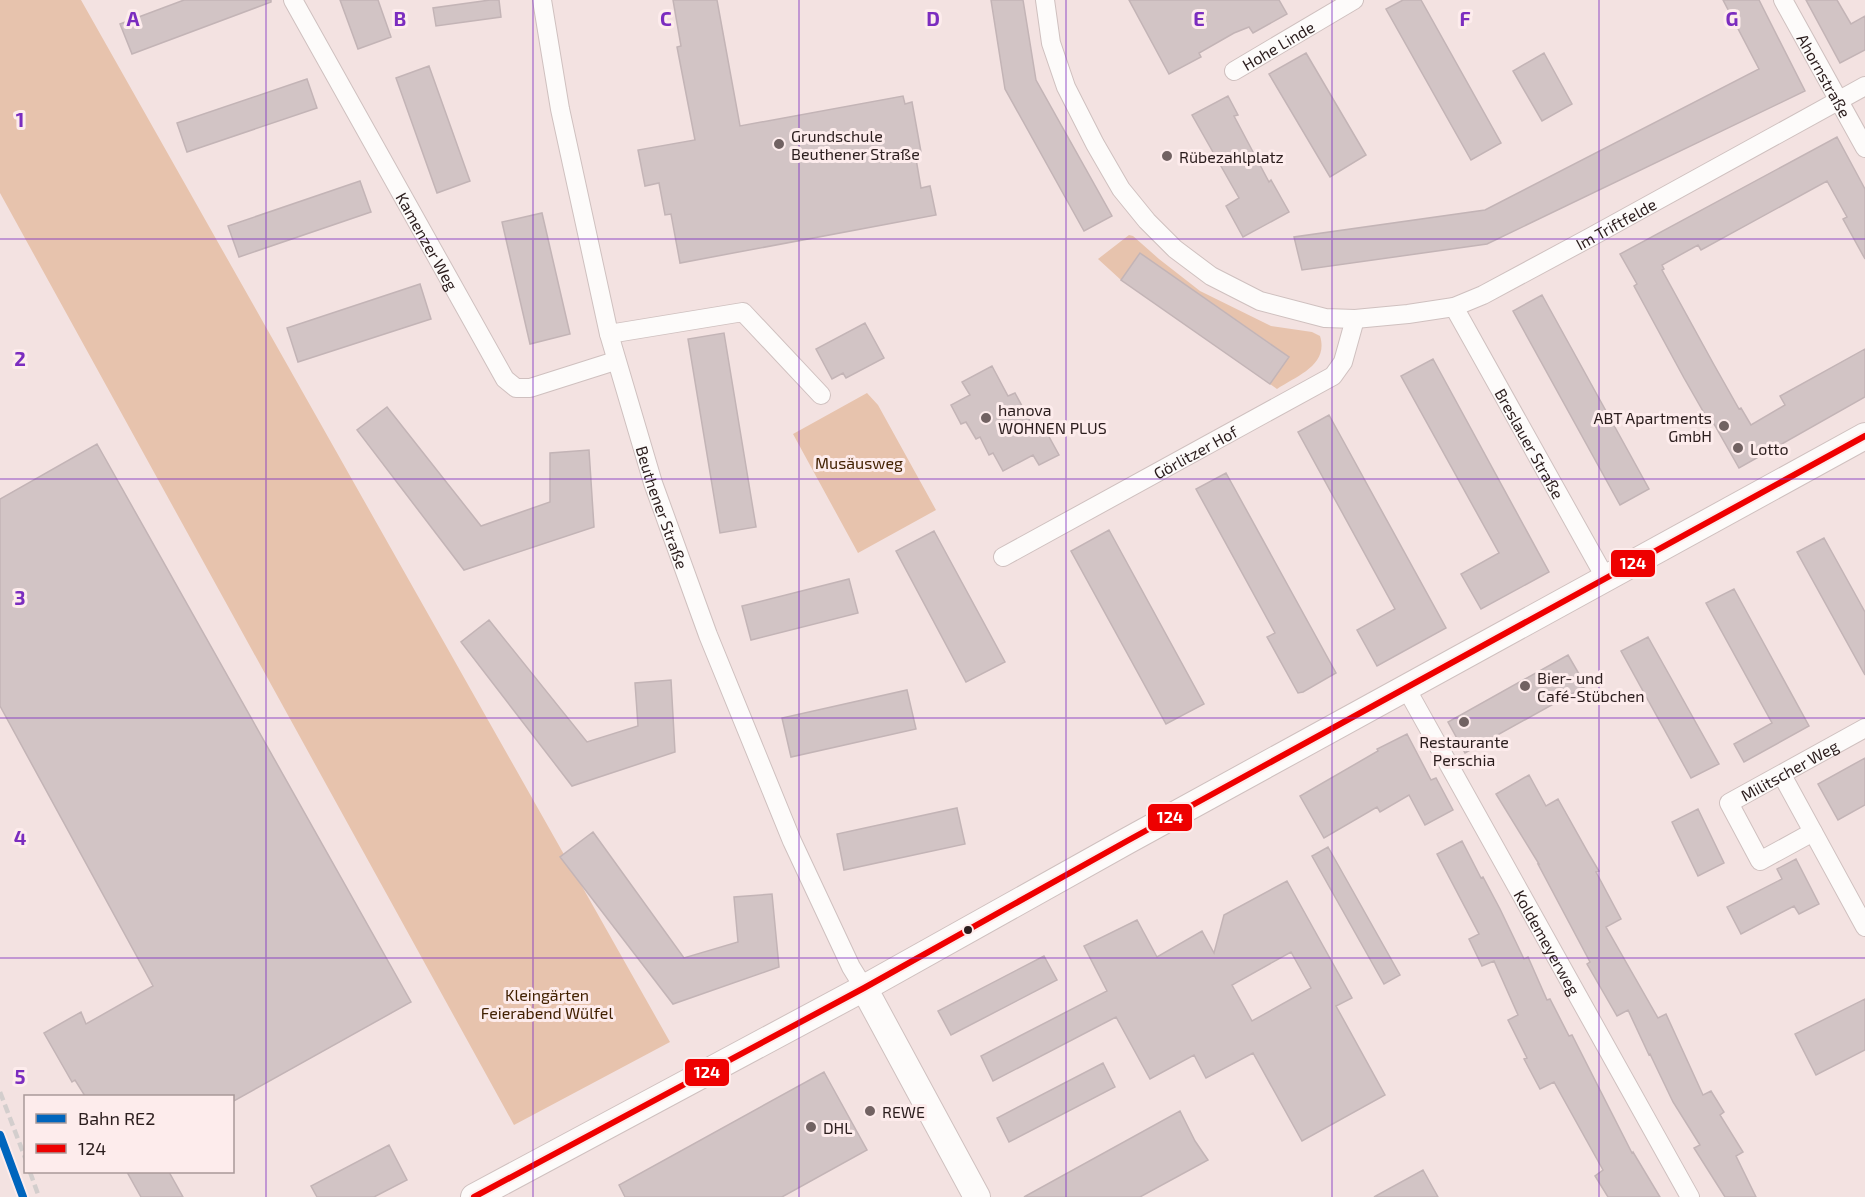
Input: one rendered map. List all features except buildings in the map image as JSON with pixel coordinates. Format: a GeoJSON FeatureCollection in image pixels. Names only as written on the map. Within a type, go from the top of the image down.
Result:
{"type":"FeatureCollection","features":[{"type":"Feature","properties":{"kind":"street","name":"Kamenzer Weg"},"geometry":{"type":"LineString","coordinates":[[293,0],[505,379],[516,388],[530,388],[615,361]]}},
{"type":"Feature","properties":{"kind":"street","name":"Beuthener Straße"},"geometry":{"type":"LineString","coordinates":[[542,0],[560,109],[615,361],[653,483],[708,635],[792,841],[851,967],[864,988]]}},
{"type":"Feature","properties":{"kind":"street"},"geometry":{"type":"LineString","coordinates":[[1045,0],[1051,43],[1066,87],[1121,189],[1147,221],[1175,249],[1205,272],[1260,301],[1325,318],[1355,319]]}},
{"type":"Feature","properties":{"kind":"street","name":"Hohe Linde"},"geometry":{"type":"LineString","coordinates":[[1234,71],[1354,0]]}},
{"type":"Feature","properties":{"kind":"street","name":"Ahornstraße"},"geometry":{"type":"LineString","coordinates":[[1783,0],[1865,148]]}},
{"type":"Feature","properties":{"kind":"street","name":"Im Triftfelde"},"geometry":{"type":"LineString","coordinates":[[1355,319],[1454,307],[1483,295],[1865,86]]}},
{"type":"Feature","properties":{"kind":"street","name":"Breslauer Straße"},"geometry":{"type":"LineString","coordinates":[[1454,307],[1606,579]]}},
{"type":"Feature","properties":{"kind":"street"},"geometry":{"type":"LineString","coordinates":[[609,334],[743,312],[821,395]]}},
{"type":"Feature","properties":{"kind":"street","name":"Görlitzer Hof"},"geometry":{"type":"LineString","coordinates":[[1004,556],[1333,376],[1343,362],[1355,319]]}},
{"type":"Feature","properties":{"kind":"street"},"geometry":{"type":"LineString","coordinates":[[474,1197],[864,988],[1117,846],[1865,436]]}},
{"type":"Feature","properties":{"kind":"street","name":"Koldemeyerweg"},"geometry":{"type":"LineString","coordinates":[[1406,688],[1690,1197]]}},
{"type":"Feature","properties":{"kind":"street","name":"Militscher Weg"},"geometry":{"type":"LineString","coordinates":[[1813,832],[1760,861],[1729,803],[1865,728]]}},
{"type":"Feature","properties":{"kind":"street"},"geometry":{"type":"LineString","coordinates":[[1782,775],[1865,927]]}},
{"type":"Feature","properties":{"kind":"street"},"geometry":{"type":"LineString","coordinates":[[864,988],[977,1197]]}},
{"type":"Feature","properties":{"kind":"green space","name":"Kleingärten Feierabend Wülfel"},"geometry":{"type":"Polygon","coordinates":[[[0,0],[81,0],[670,1042],[514,1125],[0,193],[0,0]]]}},
{"type":"Feature","properties":{"kind":"green space"},"geometry":{"type":"Polygon","coordinates":[[[1129,235],[1200,291],[1271,326],[1312,332],[1320,336],[1322,346],[1316,362],[1302,374],[1277,389],[1270,384],[1288,356],[1140,253],[1121,280],[1098,259],[1129,235]]]}},
{"type":"Feature","properties":{"kind":"green space","name":"Musäusweg"},"geometry":{"type":"Polygon","coordinates":[[[867,393],[878,405],[936,510],[858,553],[793,434],[867,393]]]}},
{"type":"Feature","properties":{"kind":"railway"},"geometry":{"type":"LineString","coordinates":[[0,1092],[24,1155]]}},
{"type":"Feature","properties":{"kind":"railway"},"geometry":{"type":"LineString","coordinates":[[30,1173],[39,1197]]}},
{"type":"Feature","properties":{"kind":"rail line","name":"RE2"},"geometry":{"type":"LineString","coordinates":[[0,1135],[23,1197]]}},
{"type":"Feature","properties":{"kind":"transit line","name":"124"},"geometry":{"type":"LineString","coordinates":[[474,1197],[864,988],[1865,436]]}},
{"type":"Feature","properties":{"kind":"place","name":"Grundschule Beuthener Straße"},"geometry":{"type":"Point","coordinates":[779,144]}},
{"type":"Feature","properties":{"kind":"place","name":"Rübezahlplatz"},"geometry":{"type":"Point","coordinates":[1167,156]}},
{"type":"Feature","properties":{"kind":"place","name":"hanova WOHNEN PLUS"},"geometry":{"type":"Point","coordinates":[986,418]}},
{"type":"Feature","properties":{"kind":"place","name":"ABT Apartments GmbH"},"geometry":{"type":"Point","coordinates":[1724,426]}},
{"type":"Feature","properties":{"kind":"place","name":"Lotto"},"geometry":{"type":"Point","coordinates":[1738,448]}},
{"type":"Feature","properties":{"kind":"place","name":"Bier- und Café-Stübchen"},"geometry":{"type":"Point","coordinates":[1525,686]}},
{"type":"Feature","properties":{"kind":"place","name":"Restaurante Perschia"},"geometry":{"type":"Point","coordinates":[1464,722]}},
{"type":"Feature","properties":{"kind":"place","name":"REWE"},"geometry":{"type":"Point","coordinates":[870,1111]}},
{"type":"Feature","properties":{"kind":"place","name":"DHL"},"geometry":{"type":"Point","coordinates":[811,1127]}}]}
